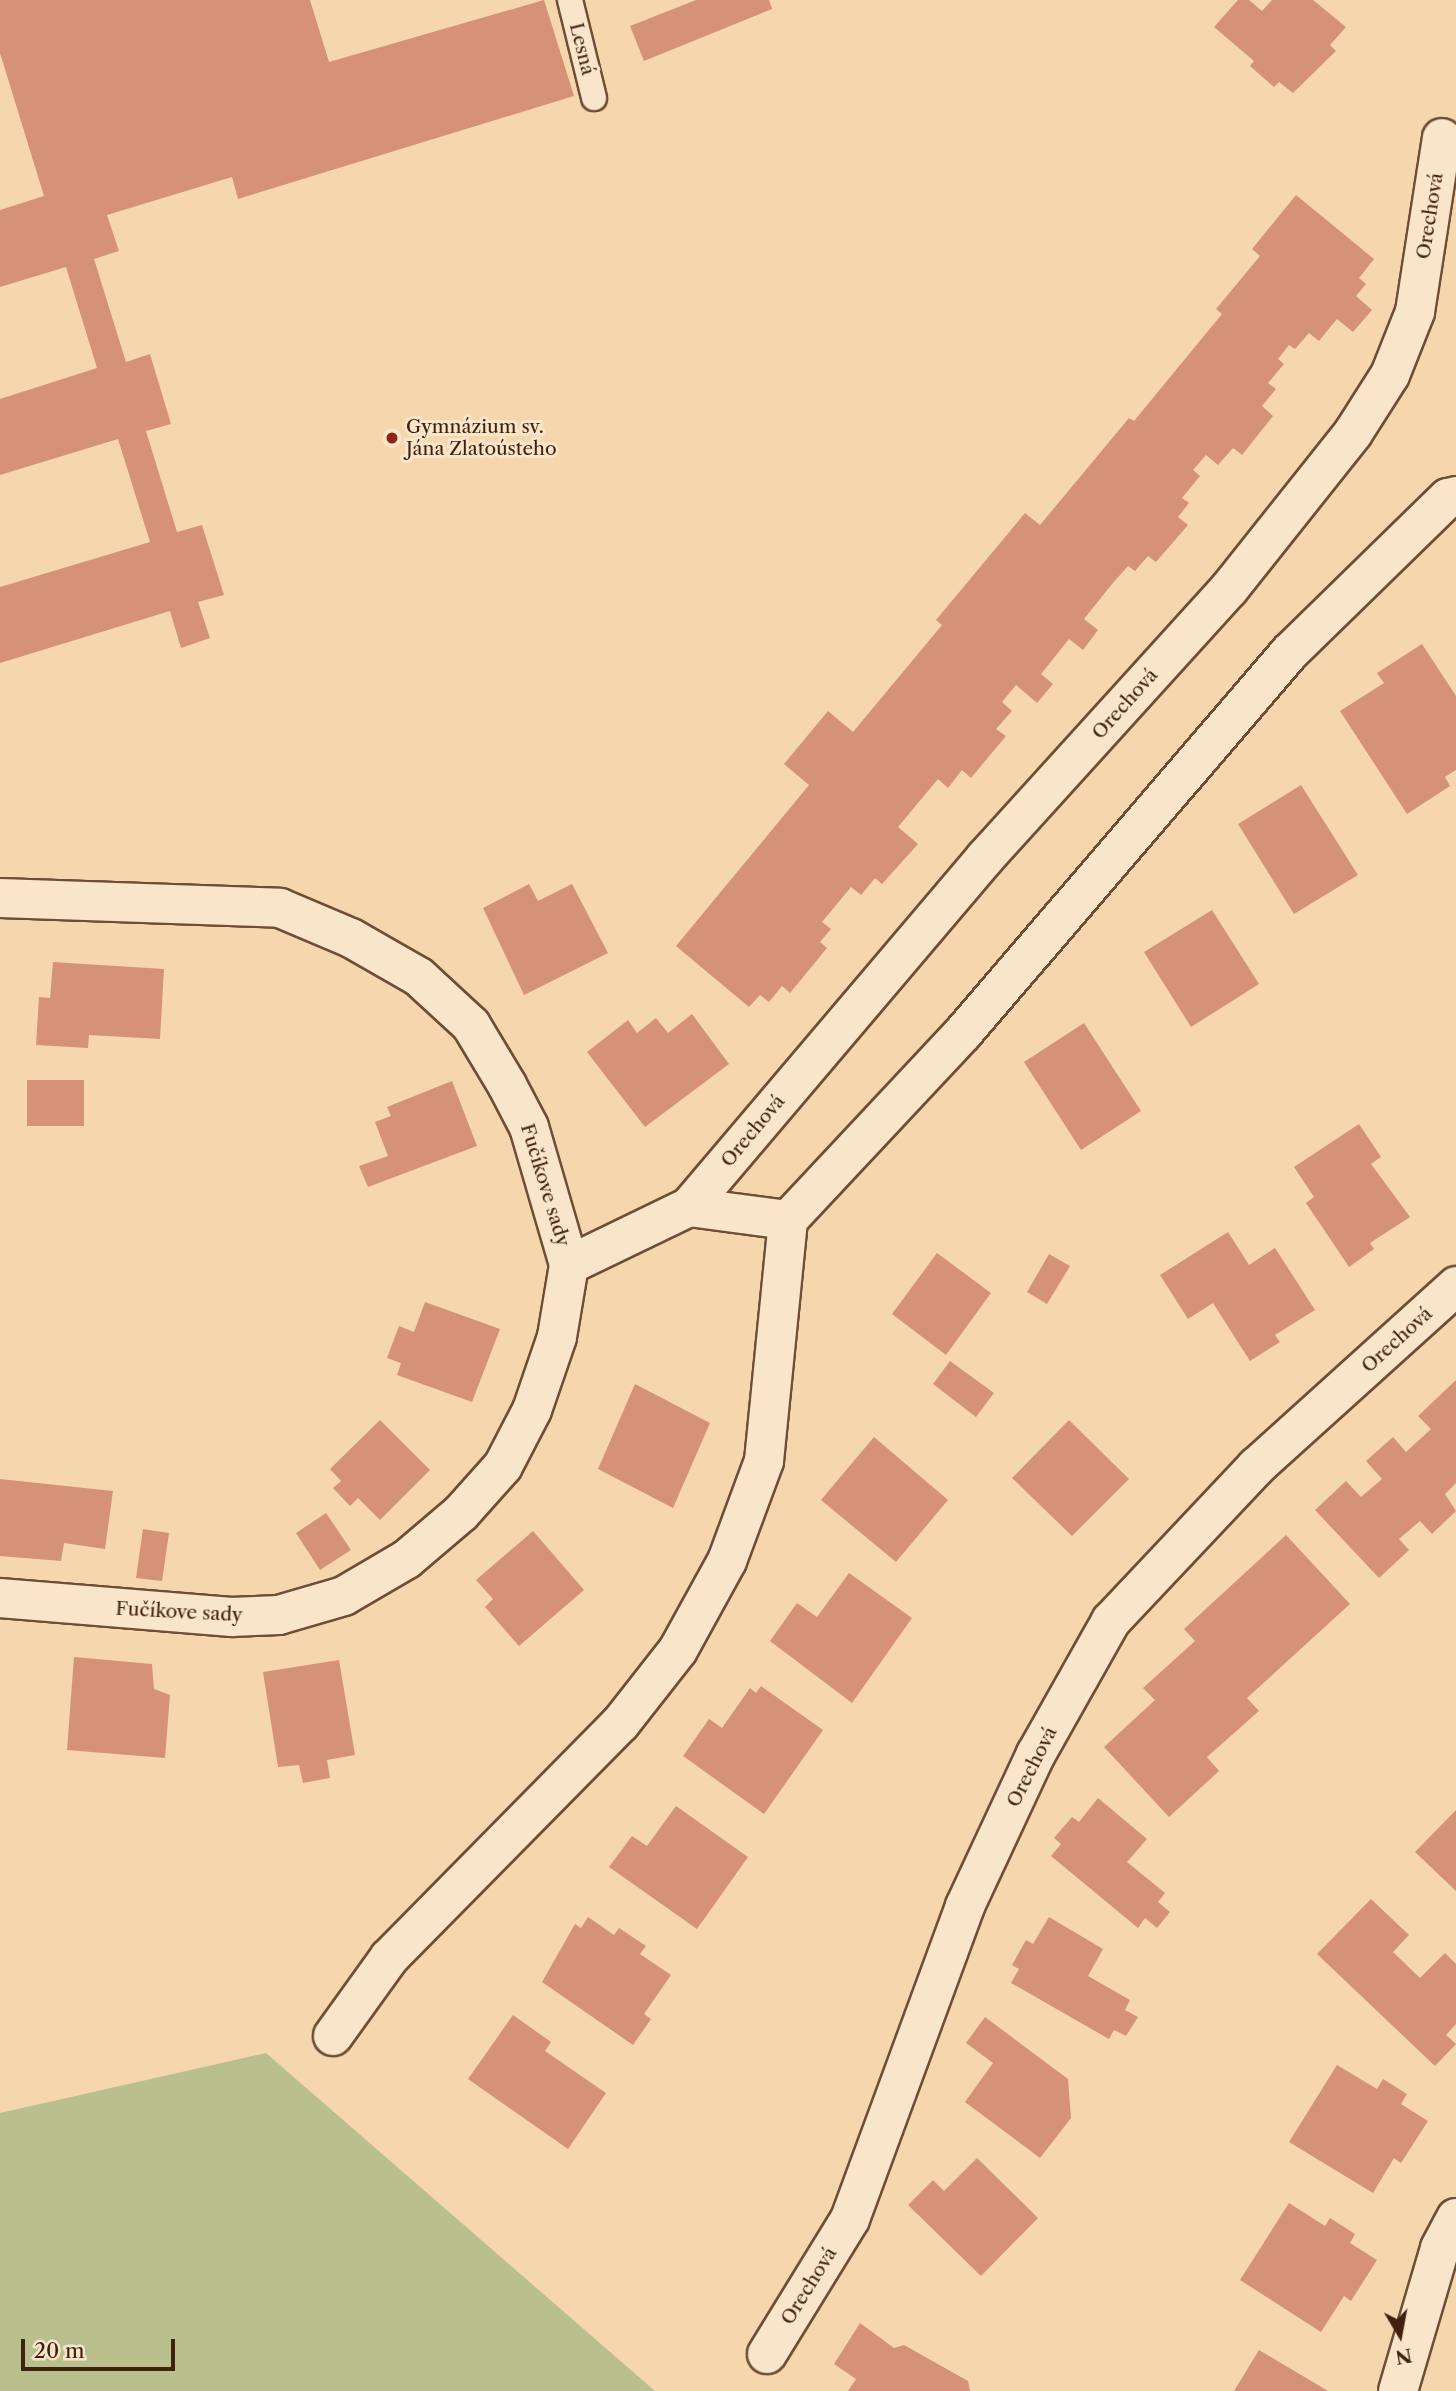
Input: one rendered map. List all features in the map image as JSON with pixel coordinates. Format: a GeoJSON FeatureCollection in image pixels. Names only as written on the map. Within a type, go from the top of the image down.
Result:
{"type":"FeatureCollection","features":[{"type":"Feature","properties":{"kind":"street","name":"Orechová"},"geometry":{"type":"LineString","coordinates":[[569,1265],[689,1207],[985,858],[1229,589],[1353,433],[1390,374],[1415,312],[1442,138]]}},
{"type":"Feature","properties":{"kind":"street"},"geometry":{"type":"LineString","coordinates":[[333,2036],[389,1958],[620,1724],[678,1650],[727,1561],[764,1461],[788,1220],[963,1033],[1289,653],[1448,498],[1456,496]]}},
{"type":"Feature","properties":{"kind":"street","name":"Fučíkove sady"},"geometry":{"type":"LineString","coordinates":[[0,898],[280,908],[351,938],[419,977],[471,1026],[529,1127],[569,1265],[557,1337],[532,1410],[503,1466],[461,1513],[407,1559],[355,1590],[279,1615],[231,1617],[0,1598]]}},
{"type":"Feature","properties":{"kind":"street"},"geometry":{"type":"LineString","coordinates":[[689,1207],[788,1220]]}},
{"type":"Feature","properties":{"kind":"street","name":"Orechová"},"geometry":{"type":"LineString","coordinates":[[767,2354],[850,2219],[965,1906],[1036,1754],[1111,1621],[1256,1467],[1456,1286]]}},
{"type":"Feature","properties":{"kind":"street"},"geometry":{"type":"LineString","coordinates":[[1398,2391],[1440,2248],[1456,2218]]}},
{"type":"Feature","properties":{"kind":"lane","name":"Lesná"},"geometry":{"type":"LineString","coordinates":[[570,0],[594,98]]}},
{"type":"Feature","properties":{"kind":"green space"},"geometry":{"type":"Polygon","coordinates":[[[266,2053],[655,2391],[0,2391],[0,2113],[266,2053]]]}},
{"type":"Feature","properties":{"kind":"building"},"geometry":{"type":"Polygon","coordinates":[[[0,0],[310,0],[329,62],[544,0],[574,96],[238,199],[232,177],[107,215],[119,251],[94,259],[126,362],[150,354],[171,424],[146,431],[177,532],[202,525],[224,595],[198,602],[210,638],[181,648],[170,611],[0,663],[0,587],[150,542],[118,439],[0,475],[0,399],[97,368],[66,267],[0,287],[0,210],[44,196],[0,53],[0,0]]]}},
{"type":"Feature","properties":{"kind":"building"},"geometry":{"type":"Polygon","coordinates":[[[696,0],[769,0],[772,9],[644,61],[630,26],[696,0]]]}},
{"type":"Feature","properties":{"kind":"building"},"geometry":{"type":"Polygon","coordinates":[[[1238,0],[1249,0],[1262,11],[1272,0],[1313,0],[1346,27],[1330,45],[1336,51],[1293,93],[1279,82],[1274,87],[1250,66],[1254,61],[1214,27],[1238,0]]]}},
{"type":"Feature","properties":{"kind":"building"},"geometry":{"type":"Polygon","coordinates":[[[1296,195],[1374,259],[1359,278],[1366,284],[1356,296],[1372,310],[1353,332],[1337,319],[1319,341],[1309,333],[1295,349],[1289,345],[1278,359],[1284,364],[1268,383],[1276,389],[1262,406],[1273,416],[1242,455],[1233,448],[1218,465],[1206,455],[1193,470],[1200,476],[1182,498],[1189,503],[1178,517],[1188,525],[1156,562],[1148,556],[1135,571],[1128,566],[1112,584],[1084,619],[1098,630],[1083,650],[1069,639],[1041,674],[1053,684],[1037,703],[1016,685],[1002,702],[1012,711],[996,729],[1006,736],[971,778],[962,770],[948,788],[938,779],[898,827],[918,844],[882,884],[875,878],[861,895],[851,887],[822,922],[831,929],[820,942],[827,948],[790,993],[782,986],[769,1002],[760,995],[749,1007],[676,946],[809,785],[784,764],[828,711],[853,732],[942,625],[936,620],[1025,513],[1040,525],[1129,418],[1134,421],[1222,314],[1216,309],[1260,256],[1252,249],[1296,195]]]}},
{"type":"Feature","properties":{"kind":"building"},"geometry":{"type":"Polygon","coordinates":[[[1422,644],[1456,696],[1456,770],[1445,777],[1450,786],[1407,814],[1340,711],[1384,683],[1377,673],[1422,644]]]}},
{"type":"Feature","properties":{"kind":"building"},"geometry":{"type":"Polygon","coordinates":[[[1301,785],[1358,875],[1294,914],[1238,824],[1301,785]]]}},
{"type":"Feature","properties":{"kind":"building"},"geometry":{"type":"Polygon","coordinates":[[[529,884],[538,901],[572,884],[608,953],[524,995],[483,908],[529,884]]]}},
{"type":"Feature","properties":{"kind":"building"},"geometry":{"type":"Polygon","coordinates":[[[1212,910],[1259,984],[1191,1027],[1144,952],[1212,910]]]}},
{"type":"Feature","properties":{"kind":"building"},"geometry":{"type":"Polygon","coordinates":[[[53,962],[164,969],[160,1039],[89,1035],[88,1048],[36,1045],[39,997],[50,998],[53,962]]]}},
{"type":"Feature","properties":{"kind":"building"},"geometry":{"type":"Polygon","coordinates":[[[692,1014],[729,1064],[645,1127],[587,1052],[628,1020],[637,1033],[656,1018],[668,1033],[692,1014]]]}},
{"type":"Feature","properties":{"kind":"building"},"geometry":{"type":"Polygon","coordinates":[[[1084,1023],[1141,1111],[1081,1150],[1024,1062],[1084,1023]]]}},
{"type":"Feature","properties":{"kind":"building"},"geometry":{"type":"Polygon","coordinates":[[[27,1080],[84,1080],[84,1126],[27,1126],[27,1080]]]}},
{"type":"Feature","properties":{"kind":"building"},"geometry":{"type":"Polygon","coordinates":[[[452,1081],[477,1146],[368,1187],[359,1166],[388,1156],[375,1122],[391,1116],[387,1107],[452,1081]]]}},
{"type":"Feature","properties":{"kind":"building"},"geometry":{"type":"Polygon","coordinates":[[[1359,1124],[1381,1157],[1371,1164],[1410,1217],[1370,1243],[1374,1249],[1349,1267],[1306,1203],[1314,1197],[1294,1167],[1359,1124]]]}},
{"type":"Feature","properties":{"kind":"building"},"geometry":{"type":"Polygon","coordinates":[[[1228,1232],[1249,1265],[1275,1248],[1315,1310],[1275,1335],[1280,1342],[1250,1361],[1213,1303],[1188,1319],[1160,1275],[1228,1232]]]}},
{"type":"Feature","properties":{"kind":"building"},"geometry":{"type":"Polygon","coordinates":[[[937,1253],[991,1293],[946,1355],[892,1314],[937,1253]]]}},
{"type":"Feature","properties":{"kind":"building"},"geometry":{"type":"Polygon","coordinates":[[[1049,1254],[1070,1266],[1047,1304],[1027,1292],[1049,1254]]]}},
{"type":"Feature","properties":{"kind":"building"},"geometry":{"type":"Polygon","coordinates":[[[425,1302],[500,1329],[472,1402],[397,1375],[401,1363],[387,1358],[399,1326],[414,1332],[425,1302]]]}},
{"type":"Feature","properties":{"kind":"building"},"geometry":{"type":"Polygon","coordinates":[[[950,1361],[994,1393],[976,1417],[933,1384],[950,1361]]]}},
{"type":"Feature","properties":{"kind":"building"},"geometry":{"type":"Polygon","coordinates":[[[1456,1380],[1456,1483],[1445,1494],[1456,1511],[1432,1534],[1420,1521],[1399,1539],[1409,1550],[1379,1578],[1315,1510],[1346,1481],[1361,1497],[1382,1479],[1366,1461],[1393,1437],[1406,1452],[1431,1429],[1418,1416],[1456,1380]]]}},
{"type":"Feature","properties":{"kind":"building"},"geometry":{"type":"Polygon","coordinates":[[[635,1384],[710,1423],[673,1508],[598,1469],[635,1384]]]}},
{"type":"Feature","properties":{"kind":"building"},"geometry":{"type":"Polygon","coordinates":[[[380,1420],[430,1470],[380,1520],[358,1498],[350,1506],[333,1488],[341,1481],[330,1469],[380,1420]]]}},
{"type":"Feature","properties":{"kind":"building"},"geometry":{"type":"Polygon","coordinates":[[[1069,1420],[1129,1479],[1072,1536],[1012,1478],[1069,1420]]]}},
{"type":"Feature","properties":{"kind":"building"},"geometry":{"type":"Polygon","coordinates":[[[874,1437],[948,1500],[896,1562],[821,1500],[874,1437]]]}},
{"type":"Feature","properties":{"kind":"building"},"geometry":{"type":"Polygon","coordinates":[[[0,1479],[113,1491],[105,1549],[64,1543],[61,1561],[0,1556],[0,1479]]]}},
{"type":"Feature","properties":{"kind":"building"},"geometry":{"type":"Polygon","coordinates":[[[326,1513],[351,1550],[320,1570],[296,1533],[326,1513]]]}},
{"type":"Feature","properties":{"kind":"building"},"geometry":{"type":"Polygon","coordinates":[[[143,1529],[169,1533],[162,1581],[136,1578],[143,1529]]]}},
{"type":"Feature","properties":{"kind":"building"},"geometry":{"type":"Polygon","coordinates":[[[533,1531],[584,1590],[519,1646],[485,1607],[493,1599],[476,1580],[533,1531]]]}},
{"type":"Feature","properties":{"kind":"building"},"geometry":{"type":"Polygon","coordinates":[[[1286,1535],[1350,1604],[1247,1698],[1259,1711],[1207,1757],[1219,1771],[1169,1817],[1104,1747],[1155,1700],[1143,1688],[1195,1641],[1184,1629],[1286,1535]]]}},
{"type":"Feature","properties":{"kind":"building"},"geometry":{"type":"Polygon","coordinates":[[[849,1573],[912,1618],[852,1703],[770,1641],[797,1603],[817,1617],[849,1573]]]}},
{"type":"Feature","properties":{"kind":"building"},"geometry":{"type":"Polygon","coordinates":[[[74,1657],[152,1664],[154,1689],[170,1695],[165,1758],[67,1750],[74,1657]]]}},
{"type":"Feature","properties":{"kind":"building"},"geometry":{"type":"Polygon","coordinates":[[[339,1660],[355,1755],[327,1760],[330,1778],[303,1783],[299,1765],[278,1767],[263,1672],[339,1660]]]}},
{"type":"Feature","properties":{"kind":"building"},"geometry":{"type":"Polygon","coordinates":[[[761,1686],[823,1730],[764,1814],[683,1756],[709,1719],[722,1728],[750,1688],[756,1693],[761,1686]]]}},
{"type":"Feature","properties":{"kind":"building"},"geometry":{"type":"Polygon","coordinates":[[[1098,1798],[1147,1839],[1127,1862],[1165,1893],[1158,1902],[1170,1912],[1157,1928],[1145,1918],[1138,1928],[1051,1856],[1061,1844],[1054,1838],[1072,1817],[1079,1822],[1098,1798]]]}},
{"type":"Feature","properties":{"kind":"building"},"geometry":{"type":"Polygon","coordinates":[[[676,1806],[748,1857],[697,1929],[609,1867],[632,1836],[647,1846],[676,1806]]]}},
{"type":"Feature","properties":{"kind":"building"},"geometry":{"type":"Polygon","coordinates":[[[1456,1810],[1456,1891],[1415,1852],[1456,1810]]]}},
{"type":"Feature","properties":{"kind":"building"},"geometry":{"type":"Polygon","coordinates":[[[1371,1899],[1409,1935],[1393,1952],[1420,1978],[1445,1953],[1456,1964],[1456,2024],[1446,2035],[1456,2044],[1435,2066],[1317,1954],[1371,1899]]]}},
{"type":"Feature","properties":{"kind":"building"},"geometry":{"type":"Polygon","coordinates":[[[588,1917],[614,1935],[619,1928],[646,1946],[640,1954],[671,1975],[644,2014],[651,2019],[633,2045],[542,1982],[575,1924],[581,1928],[588,1917]]]}},
{"type":"Feature","properties":{"kind":"building"},"geometry":{"type":"Polygon","coordinates":[[[1049,1917],[1103,1949],[1088,1976],[1130,2000],[1125,2010],[1138,2017],[1126,2036],[1114,2030],[1109,2039],[1011,1983],[1019,1969],[1012,1965],[1026,1940],[1033,1944],[1049,1917]]]}},
{"type":"Feature","properties":{"kind":"building"},"geometry":{"type":"Polygon","coordinates":[[[513,2015],[551,2042],[545,2051],[606,2093],[568,2149],[468,2079],[513,2015]]]}},
{"type":"Feature","properties":{"kind":"building"},"geometry":{"type":"Polygon","coordinates":[[[985,2017],[1068,2079],[1071,2118],[1040,2158],[965,2102],[993,2063],[966,2043],[985,2017]]]}},
{"type":"Feature","properties":{"kind":"building"},"geometry":{"type":"Polygon","coordinates":[[[1337,2065],[1377,2089],[1383,2079],[1407,2094],[1401,2104],[1428,2121],[1401,2163],[1394,2158],[1373,2193],[1289,2142],[1337,2065]]]}},
{"type":"Feature","properties":{"kind":"building"},"geometry":{"type":"Polygon","coordinates":[[[977,2158],[1038,2218],[981,2276],[908,2205],[933,2180],[944,2191],[977,2158]]]}},
{"type":"Feature","properties":{"kind":"building"},"geometry":{"type":"Polygon","coordinates":[[[1289,2203],[1325,2226],[1330,2218],[1355,2234],[1350,2243],[1377,2260],[1351,2301],[1344,2296],[1321,2332],[1240,2280],[1289,2203]]]}},
{"type":"Feature","properties":{"kind":"building"},"geometry":{"type":"Polygon","coordinates":[[[860,2323],[894,2348],[904,2345],[968,2381],[970,2391],[848,2391],[856,2379],[834,2364],[860,2323]]]}},
{"type":"Feature","properties":{"kind":"building"},"geometry":{"type":"Polygon","coordinates":[[[1259,2350],[1328,2391],[1234,2391],[1259,2350]]]}},
{"type":"Feature","properties":{"kind":"place","name":"Gymnázium sv. Jána Zlatoústeho"},"geometry":{"type":"Point","coordinates":[392,438]}}]}
